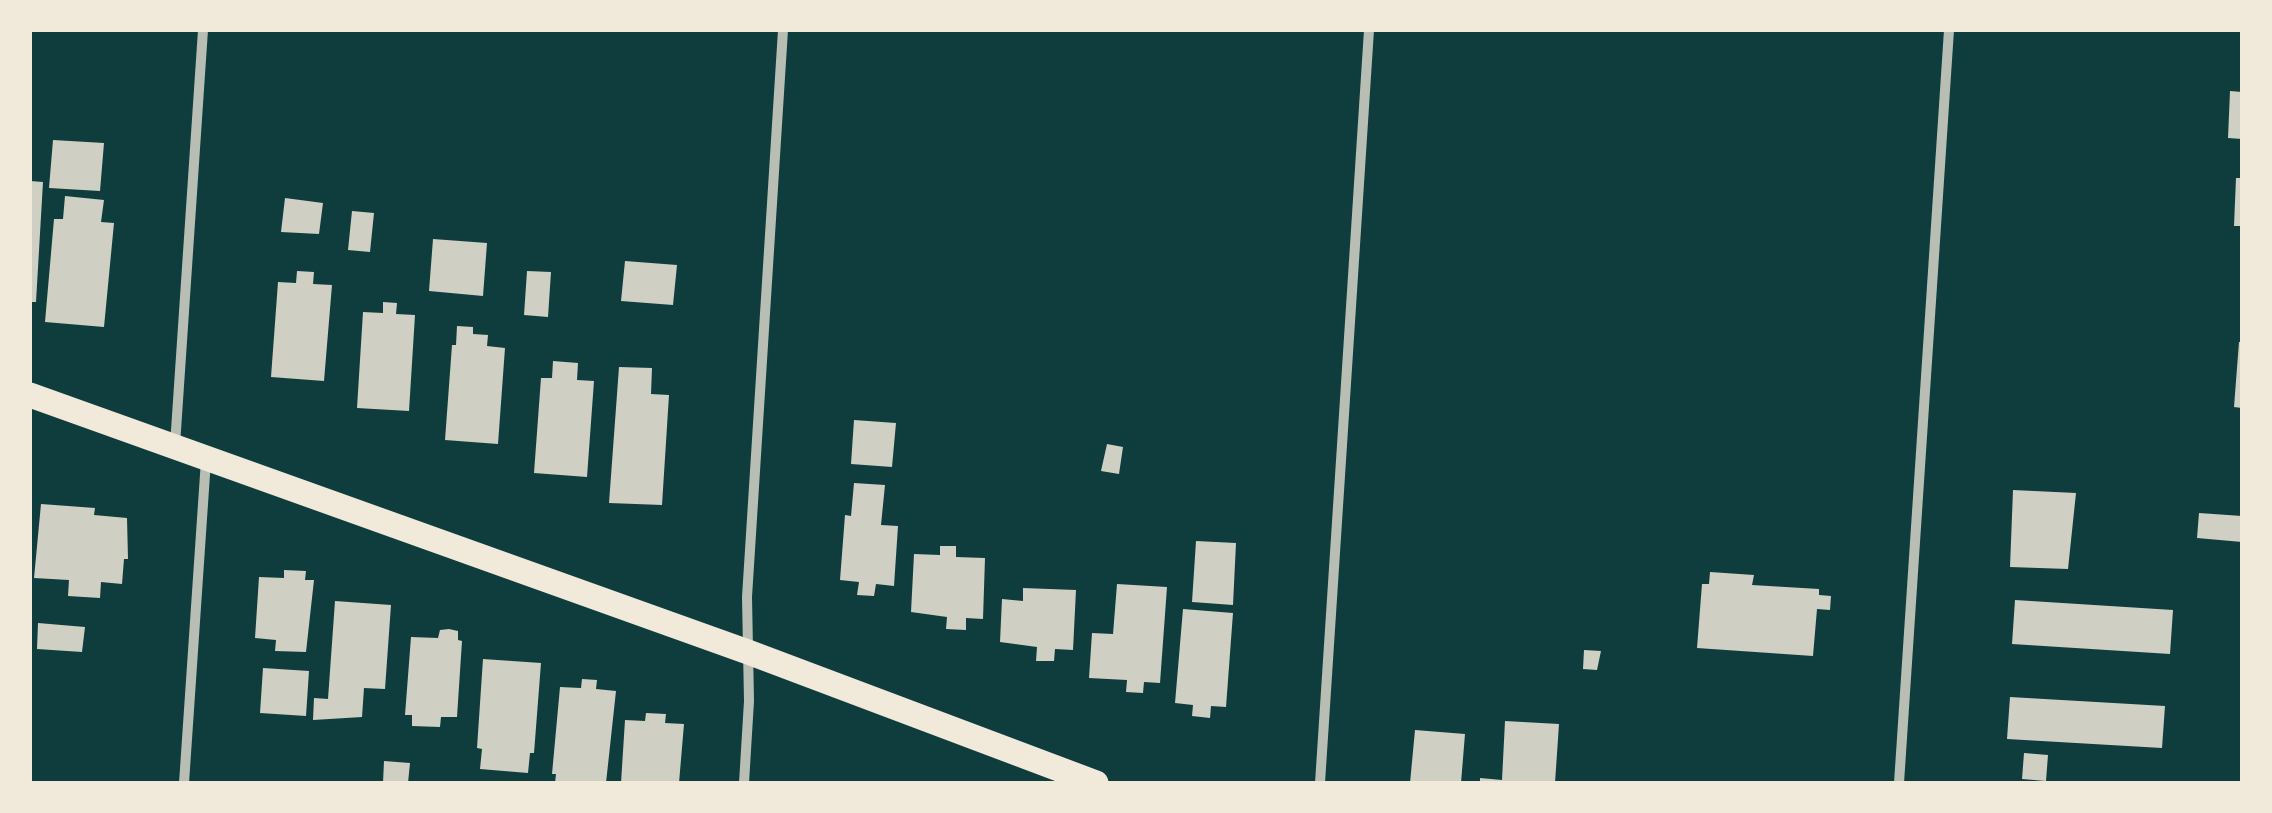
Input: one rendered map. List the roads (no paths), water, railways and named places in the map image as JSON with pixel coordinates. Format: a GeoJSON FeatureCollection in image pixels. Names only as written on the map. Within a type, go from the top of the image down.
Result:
{"type":"FeatureCollection","features":[{"type":"Feature","properties":{"kind":"main road"},"geometry":{"type":"LineString","coordinates":[[30,394],[748,652],[1096,783]]}},
{"type":"Feature","properties":{"kind":"street"},"geometry":{"type":"LineString","coordinates":[[175,446],[202,30]]}},
{"type":"Feature","properties":{"kind":"street"},"geometry":{"type":"LineString","coordinates":[[744,783],[746,597],[783,30]]}},
{"type":"Feature","properties":{"kind":"street"},"geometry":{"type":"LineString","coordinates":[[1320,783],[1369,30]]}},
{"type":"Feature","properties":{"kind":"street"},"geometry":{"type":"LineString","coordinates":[[1899,783],[1950,30]]}},
{"type":"Feature","properties":{"kind":"street"},"geometry":{"type":"LineString","coordinates":[[184,783],[206,458]]}}]}
